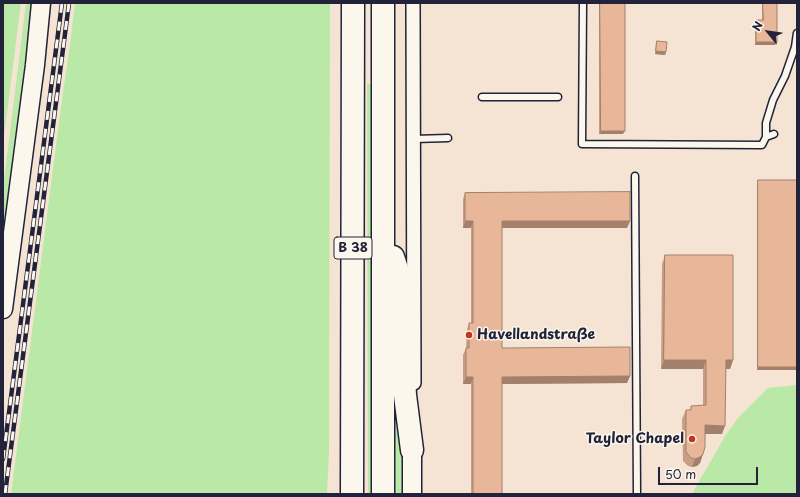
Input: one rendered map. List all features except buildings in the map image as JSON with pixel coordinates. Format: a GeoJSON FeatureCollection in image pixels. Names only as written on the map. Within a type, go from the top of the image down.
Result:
{"type":"FeatureCollection","features":[{"type":"Feature","properties":{"kind":"highway","name":"B 38"},"geometry":{"type":"LineString","coordinates":[[352,494],[353,3]]}},
{"type":"Feature","properties":{"kind":"highway","name":"B 38"},"geometry":{"type":"LineString","coordinates":[[383,3],[383,494]]}},
{"type":"Feature","properties":{"kind":"highway"},"geometry":{"type":"LineString","coordinates":[[383,224],[398,272],[405,395],[412,450]]}},
{"type":"Feature","properties":{"kind":"main road"},"geometry":{"type":"LineString","coordinates":[[3,308],[35,65],[41,3]]}},
{"type":"Feature","properties":{"kind":"main road"},"geometry":{"type":"LineString","coordinates":[[412,450],[412,494]]}},
{"type":"Feature","properties":{"kind":"street"},"geometry":{"type":"LineString","coordinates":[[412,450],[414,392],[413,3]]}},
{"type":"Feature","properties":{"kind":"lane"},"geometry":{"type":"LineString","coordinates":[[583,3],[582,144],[762,145],[766,137],[766,124],[773,100],[785,76],[795,47],[797,33]]}},
{"type":"Feature","properties":{"kind":"lane"},"geometry":{"type":"LineString","coordinates":[[482,97],[558,97]]}},
{"type":"Feature","properties":{"kind":"lane"},"geometry":{"type":"LineString","coordinates":[[766,137],[774,134]]}},
{"type":"Feature","properties":{"kind":"lane"},"geometry":{"type":"LineString","coordinates":[[414,138],[448,138]]}},
{"type":"Feature","properties":{"kind":"lane"},"geometry":{"type":"LineString","coordinates":[[636,176],[637,494]]}},
{"type":"Feature","properties":{"kind":"green space"},"geometry":{"type":"Polygon","coordinates":[[[3,3],[21,3],[3,144],[3,3]]]}},
{"type":"Feature","properties":{"kind":"green space"},"geometry":{"type":"Polygon","coordinates":[[[26,3],[33,3],[3,244],[3,188],[26,3]]]}},
{"type":"Feature","properties":{"kind":"green space"},"geometry":{"type":"Polygon","coordinates":[[[75,3],[330,3],[329,453],[327,494],[11,494],[75,3]]]}},
{"type":"Feature","properties":{"kind":"green space"},"geometry":{"type":"Polygon","coordinates":[[[367,84],[371,84],[372,494],[368,494],[367,84]]]}},
{"type":"Feature","properties":{"kind":"green space"},"geometry":{"type":"Polygon","coordinates":[[[797,385],[797,494],[692,494],[725,436],[738,418],[768,388],[797,385]]]}},
{"type":"Feature","properties":{"kind":"green space"},"geometry":{"type":"Polygon","coordinates":[[[395,396],[402,427],[402,494],[395,494],[395,396]]]}},
{"type":"Feature","properties":{"kind":"railway"},"geometry":{"type":"LineString","coordinates":[[3,459],[62,3]]}},
{"type":"Feature","properties":{"kind":"railway"},"geometry":{"type":"LineString","coordinates":[[5,494],[69,3]]}},
{"type":"Feature","properties":{"kind":"place","name":"Havellandstraße"},"geometry":{"type":"Point","coordinates":[469,335]}},
{"type":"Feature","properties":{"kind":"place","name":"Taylor Chapel"},"geometry":{"type":"Point","coordinates":[692,439]}}]}
